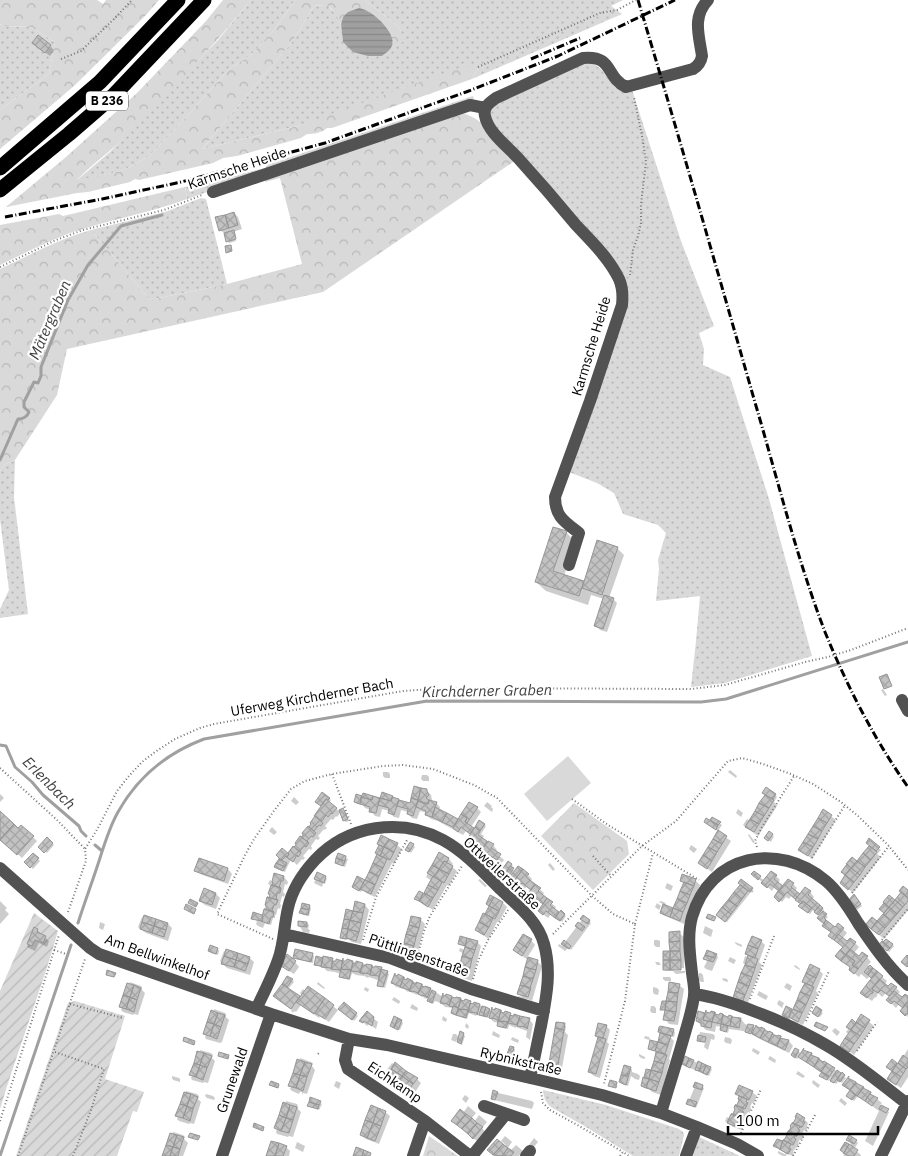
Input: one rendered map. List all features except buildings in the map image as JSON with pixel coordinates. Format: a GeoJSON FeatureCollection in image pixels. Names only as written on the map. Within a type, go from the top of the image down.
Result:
{"type":"FeatureCollection","features":[{"type":"Feature","properties":{"kind":"highway","name":"B 236"},"geometry":{"type":"LineString","coordinates":[[0,168],[100,82],[178,0]]}},
{"type":"Feature","properties":{"kind":"highway","name":"B 236"},"geometry":{"type":"LineString","coordinates":[[0,190],[114,95],[204,0]]}},
{"type":"Feature","properties":{"kind":"street"},"geometry":{"type":"LineString","coordinates":[[485,108],[496,98],[582,58],[599,59],[606,64],[620,84],[626,87],[691,70],[696,67],[702,56],[698,20],[703,6],[708,0]]}},
{"type":"Feature","properties":{"kind":"street","name":"Karmsche Heide"},"geometry":{"type":"LineString","coordinates":[[213,192],[470,105],[485,108],[484,114],[488,124],[606,260],[622,287],[622,305],[555,497],[555,506],[558,514],[579,533],[569,565]]}},
{"type":"Feature","properties":{"kind":"street","name":"Ottweilerstraße"},"geometry":{"type":"LineString","coordinates":[[256,1008],[278,959],[288,907],[293,892],[313,862],[340,839],[354,833],[388,826],[413,829],[444,840],[468,858],[531,919],[544,942],[548,967],[548,987],[535,1079]]}},
{"type":"Feature","properties":{"kind":"street"},"geometry":{"type":"LineString","coordinates":[[661,1113],[691,1012],[694,994],[690,938],[692,917],[702,893],[708,885],[730,867],[761,857],[776,858],[803,865],[826,881],[845,902],[884,960],[908,985]]}},
{"type":"Feature","properties":{"kind":"street","name":"Am Bellwinkelhof"},"geometry":{"type":"LineString","coordinates":[[0,868],[99,954],[270,1014]]}},
{"type":"Feature","properties":{"kind":"street","name":"Püttlingenstraße"},"geometry":{"type":"LineString","coordinates":[[284,934],[390,958],[471,989],[544,1011]]}},
{"type":"Feature","properties":{"kind":"street"},"geometry":{"type":"LineString","coordinates":[[694,994],[721,999],[770,1017],[801,1032],[826,1045],[907,1102],[881,1156]]}},
{"type":"Feature","properties":{"kind":"street","name":"Rybnikstraße"},"geometry":{"type":"LineString","coordinates":[[270,1014],[349,1039],[387,1045],[602,1095],[661,1113],[697,1127],[758,1156]]}},
{"type":"Feature","properties":{"kind":"street","name":"Grunewald"},"geometry":{"type":"LineString","coordinates":[[222,1156],[270,1014]]}},
{"type":"Feature","properties":{"kind":"street","name":"Eichkamp"},"geometry":{"type":"LineString","coordinates":[[349,1039],[345,1060],[348,1068],[425,1120],[471,1156]]}},
{"type":"Feature","properties":{"kind":"street"},"geometry":{"type":"LineString","coordinates":[[484,1106],[524,1120]]}},
{"type":"Feature","properties":{"kind":"street"},"geometry":{"type":"LineString","coordinates":[[471,1156],[506,1114]]}},
{"type":"Feature","properties":{"kind":"street","name":"Eichkamp"},"geometry":{"type":"LineString","coordinates":[[413,1156],[425,1120]]}},
{"type":"Feature","properties":{"kind":"street"},"geometry":{"type":"LineString","coordinates":[[686,1156],[697,1127]]}},
{"type":"Feature","properties":{"kind":"path"},"geometry":{"type":"LineString","coordinates":[[61,59],[81,51],[132,0]]}},
{"type":"Feature","properties":{"kind":"path"},"geometry":{"type":"LineString","coordinates":[[478,66],[600,13],[617,10],[636,0]]}},
{"type":"Feature","properties":{"kind":"path"},"geometry":{"type":"LineString","coordinates":[[623,296],[630,282],[633,250],[638,236],[646,162],[633,86]]}},
{"type":"Feature","properties":{"kind":"path","name":"Karmsche Heide"},"geometry":{"type":"LineString","coordinates":[[0,267],[56,240],[83,230],[164,210],[195,197],[213,192]]}},
{"type":"Feature","properties":{"kind":"path","name":"Uferweg Kirchderner Bach"},"geometry":{"type":"LineString","coordinates":[[0,1122],[54,950],[86,861],[85,849],[117,791],[128,777],[142,762],[175,739],[200,728],[224,722],[403,691],[450,688],[691,689],[725,685],[836,655],[908,628]]}},
{"type":"Feature","properties":{"kind":"path"},"geometry":{"type":"LineString","coordinates":[[544,942],[642,846],[676,822],[728,761],[742,758],[763,764],[813,784],[845,805],[889,846],[908,870]]}},
{"type":"Feature","properties":{"kind":"path"},"geometry":{"type":"LineString","coordinates":[[0,768],[57,820],[85,849]]}},
{"type":"Feature","properties":{"kind":"path"},"geometry":{"type":"LineString","coordinates":[[332,774],[354,833]]}},
{"type":"Feature","properties":{"kind":"path"},"geometry":{"type":"LineString","coordinates":[[761,857],[755,841],[794,776]]}},
{"type":"Feature","properties":{"kind":"path"},"geometry":{"type":"LineString","coordinates":[[572,799],[653,853],[708,885]]}},
{"type":"Feature","properties":{"kind":"path"},"geometry":{"type":"LineString","coordinates":[[806,867],[845,805]]}},
{"type":"Feature","properties":{"kind":"path"},"geometry":{"type":"LineString","coordinates":[[360,951],[376,898],[413,829]]}},
{"type":"Feature","properties":{"kind":"path"},"geometry":{"type":"LineString","coordinates":[[845,902],[889,846]]}},
{"type":"Feature","properties":{"kind":"path"},"geometry":{"type":"LineString","coordinates":[[602,1095],[625,1001],[635,924],[653,853]]}},
{"type":"Feature","properties":{"kind":"path"},"geometry":{"type":"LineString","coordinates":[[593,856],[611,876]]}},
{"type":"Feature","properties":{"kind":"path"},"geometry":{"type":"LineString","coordinates":[[414,967],[430,916],[468,858]]}},
{"type":"Feature","properties":{"kind":"path"},"geometry":{"type":"LineString","coordinates":[[591,895],[613,914],[635,924]]}},
{"type":"Feature","properties":{"kind":"path"},"geometry":{"type":"LineString","coordinates":[[471,989],[478,961],[488,940],[513,901]]}},
{"type":"Feature","properties":{"kind":"path"},"geometry":{"type":"LineString","coordinates":[[875,948],[908,909]]}},
{"type":"Feature","properties":{"kind":"path"},"geometry":{"type":"LineString","coordinates":[[746,1008],[774,936]]}},
{"type":"Feature","properties":{"kind":"path"},"geometry":{"type":"LineString","coordinates":[[18,1156],[90,948]]}},
{"type":"Feature","properties":{"kind":"path"},"geometry":{"type":"LineString","coordinates":[[54,950],[66,954]]}},
{"type":"Feature","properties":{"kind":"path"},"geometry":{"type":"LineString","coordinates":[[801,1032],[829,971]]}},
{"type":"Feature","properties":{"kind":"path"},"geometry":{"type":"LineString","coordinates":[[70,1004],[123,1018]]}},
{"type":"Feature","properties":{"kind":"path"},"geometry":{"type":"LineString","coordinates":[[850,1061],[877,1022]]}},
{"type":"Feature","properties":{"kind":"path"},"geometry":{"type":"LineString","coordinates":[[54,1052],[104,1069],[91,1110],[73,1156]]}},
{"type":"Feature","properties":{"kind":"path"},"geometry":{"type":"LineString","coordinates":[[535,1079],[543,1103],[550,1110],[629,1156]]}},
{"type":"Feature","properties":{"kind":"path"},"geometry":{"type":"LineString","coordinates":[[736,1144],[761,1089]]}},
{"type":"Feature","properties":{"kind":"path"},"geometry":{"type":"LineString","coordinates":[[793,1156],[815,1115]]}},
{"type":"Feature","properties":{"kind":"path"},"geometry":{"type":"LineString","coordinates":[[620,1156],[623,1152]]}},
{"type":"Feature","properties":{"kind":"green space"},"geometry":{"type":"Polygon","coordinates":[[[0,0],[97,0],[103,4],[106,0],[159,0],[74,86],[0,149],[0,110],[49,74],[55,42],[31,27],[2,26],[0,24],[0,0]]]}},
{"type":"Feature","properties":{"kind":"green space"},"geometry":{"type":"Polygon","coordinates":[[[223,0],[251,0],[206,53],[158,104],[119,143],[77,180],[121,171],[148,157],[229,69],[251,55],[278,25],[295,0],[365,0],[399,27],[405,41],[391,48],[393,42],[343,17],[341,24],[334,11],[329,7],[314,6],[292,42],[202,149],[298,126],[462,67],[477,66],[478,68],[472,79],[320,132],[307,134],[301,138],[237,156],[223,158],[213,163],[139,180],[135,179],[130,182],[88,192],[6,207],[66,157],[137,93],[206,21],[223,0]]]}},
{"type":"Feature","properties":{"kind":"green space"},"geometry":{"type":"Polygon","coordinates":[[[251,0],[295,0],[278,25],[251,55],[229,69],[148,157],[121,171],[76,181],[111,151],[219,39],[251,0]]]}},
{"type":"Feature","properties":{"kind":"green space"},"geometry":{"type":"Polygon","coordinates":[[[365,0],[623,0],[611,6],[622,14],[472,79],[478,68],[298,126],[202,149],[292,42],[314,6],[326,5],[335,13],[341,26],[343,42],[381,56],[404,41],[399,27],[365,0]]]}},
{"type":"Feature","properties":{"kind":"green space"},"geometry":{"type":"Polygon","coordinates":[[[0,24],[2,26],[31,27],[55,42],[49,74],[0,110],[0,24]]]}},
{"type":"Feature","properties":{"kind":"green space"},"geometry":{"type":"Polygon","coordinates":[[[583,62],[593,63],[601,69],[615,87],[632,90],[681,241],[714,326],[699,333],[704,349],[703,365],[730,377],[769,499],[812,656],[725,683],[691,687],[700,596],[656,601],[658,560],[666,533],[658,525],[623,514],[614,493],[597,483],[569,472],[629,297],[493,125],[490,117],[491,107],[583,62]]]}},
{"type":"Feature","properties":{"kind":"green space"},"geometry":{"type":"Polygon","coordinates":[[[473,96],[475,103],[187,199],[185,187],[265,168],[267,165],[473,96]]]}},
{"type":"Feature","properties":{"kind":"green space"},"geometry":{"type":"Polygon","coordinates":[[[458,112],[483,124],[516,160],[323,292],[67,349],[57,395],[15,460],[4,465],[0,471],[0,269],[56,243],[91,230],[150,300],[227,284],[302,264],[280,178],[265,182],[267,176],[458,112]]]}},
{"type":"Feature","properties":{"kind":"green space"},"geometry":{"type":"Polygon","coordinates":[[[185,187],[187,199],[70,233],[0,265],[0,225],[59,214],[63,216],[185,187]]]}},
{"type":"Feature","properties":{"kind":"green space"},"geometry":{"type":"Polygon","coordinates":[[[201,198],[206,199],[227,284],[150,300],[91,230],[165,212],[201,198]]]}},
{"type":"Feature","properties":{"kind":"green space"},"geometry":{"type":"Polygon","coordinates":[[[15,460],[14,497],[28,614],[0,618],[0,609],[9,590],[0,519],[0,471],[4,465],[15,460]]]}},
{"type":"Feature","properties":{"kind":"green space"},"geometry":{"type":"Polygon","coordinates":[[[568,756],[591,783],[547,821],[524,794],[568,756]]]}},
{"type":"Feature","properties":{"kind":"green space"},"geometry":{"type":"Polygon","coordinates":[[[574,803],[627,841],[629,854],[593,890],[541,836],[574,803]]]}},
{"type":"Feature","properties":{"kind":"green space"},"geometry":{"type":"Polygon","coordinates":[[[34,913],[58,931],[0,1109],[0,991],[34,913]]]}},
{"type":"Feature","properties":{"kind":"green space"},"geometry":{"type":"Polygon","coordinates":[[[75,1001],[125,1016],[105,1079],[144,1092],[137,1112],[133,1111],[117,1156],[16,1156],[68,1003],[75,1001]]]}},
{"type":"Feature","properties":{"kind":"green space"},"geometry":{"type":"Polygon","coordinates":[[[543,1090],[606,1105],[679,1129],[684,1135],[679,1156],[633,1156],[551,1107],[545,1100],[543,1090]]]}},
{"type":"Feature","properties":{"kind":"green space"},"geometry":{"type":"Polygon","coordinates":[[[429,1136],[458,1156],[423,1156],[429,1136]]]}},
{"type":"Feature","properties":{"kind":"green space"},"geometry":{"type":"Polygon","coordinates":[[[697,1136],[740,1156],[689,1156],[697,1136]]]}},
{"type":"Feature","properties":{"kind":"shaded area"},"geometry":{"type":"Polygon","coordinates":[[[359,8],[366,10],[376,17],[390,33],[393,43],[390,49],[382,56],[368,56],[353,52],[343,42],[341,24],[343,17],[348,12],[359,8]]]}},
{"type":"Feature","properties":{"kind":"waterway","name":"Mätergraben"},"geometry":{"type":"LineString","coordinates":[[0,460],[18,419],[22,419],[29,412],[24,407],[24,402],[34,382],[38,383],[41,376],[41,367],[68,300],[88,265],[121,226],[162,215]]}},
{"type":"Feature","properties":{"kind":"waterway","name":"Kirchderner Graben"},"geometry":{"type":"LineString","coordinates":[[78,923],[115,817],[134,788],[166,759],[204,739],[427,701],[701,702],[726,699],[908,642]]}},
{"type":"Feature","properties":{"kind":"waterway","name":"Erlenbach"},"geometry":{"type":"LineString","coordinates":[[0,745],[6,746],[15,767],[43,795],[79,826],[86,836]]}},
{"type":"Feature","properties":{"kind":"waterway","name":"Erlenbach"},"geometry":{"type":"LineString","coordinates":[[95,845],[102,851]]}},
{"type":"Feature","properties":{"kind":"waterway","name":"Kirchderner Graben"},"geometry":{"type":"LineString","coordinates":[[0,1156],[71,945]]}},
{"type":"Feature","properties":{"kind":"railway"},"geometry":{"type":"LineString","coordinates":[[638,0],[805,574],[825,632],[852,692],[884,750],[908,787]]}},
{"type":"Feature","properties":{"kind":"railway"},"geometry":{"type":"LineString","coordinates":[[5,217],[181,182],[325,143],[466,92],[558,56],[675,0]]}},
{"type":"Feature","properties":{"kind":"railway"},"geometry":{"type":"LineString","coordinates":[[531,59],[580,38]]}}]}
